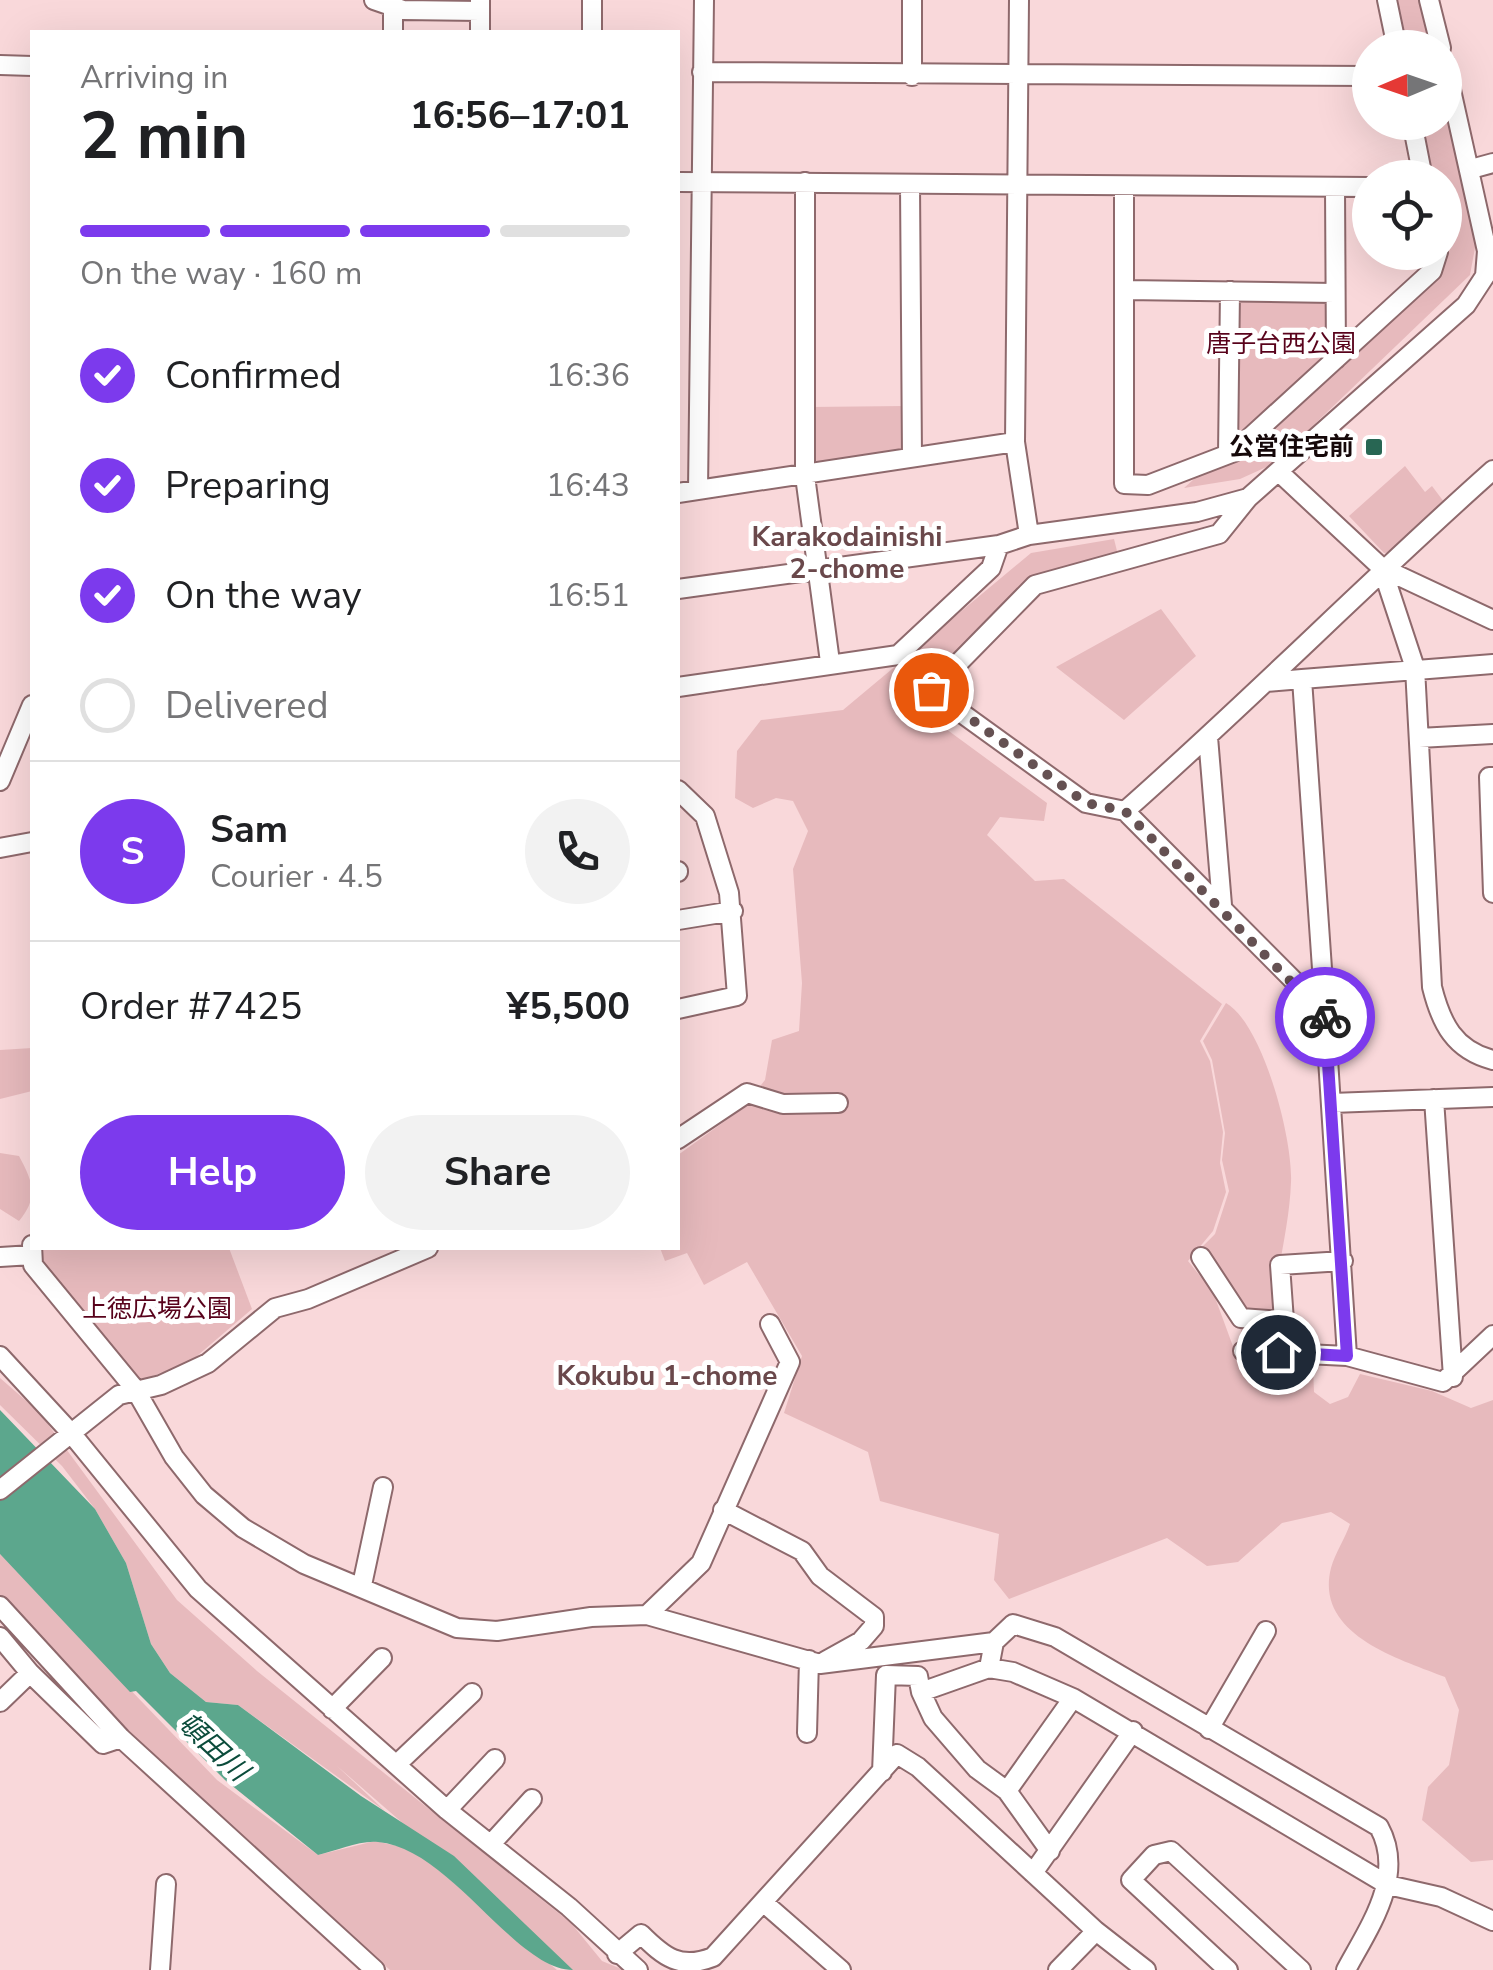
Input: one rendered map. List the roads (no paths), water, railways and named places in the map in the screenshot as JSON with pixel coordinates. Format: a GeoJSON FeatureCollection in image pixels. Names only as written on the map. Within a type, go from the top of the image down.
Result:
{"type":"FeatureCollection","features":[{"type":"Feature","properties":{"kind":"street"},"geometry":{"type":"LineString","coordinates":[[592,0],[592,30]]}},
{"type":"Feature","properties":{"kind":"street"},"geometry":{"type":"LineString","coordinates":[[698,490],[704,0]]}},
{"type":"Feature","properties":{"kind":"street"},"geometry":{"type":"LineString","coordinates":[[912,0],[912,76]]}},
{"type":"Feature","properties":{"kind":"street"},"geometry":{"type":"LineString","coordinates":[[1019,0],[1015,442],[1030,535]]}},
{"type":"Feature","properties":{"kind":"street"},"geometry":{"type":"LineString","coordinates":[[1386,0],[1393,30]]}},
{"type":"Feature","properties":{"kind":"street"},"geometry":{"type":"LineString","coordinates":[[1429,0],[1436,30]]}},
{"type":"Feature","properties":{"kind":"street"},"geometry":{"type":"LineString","coordinates":[[392,30],[381,2],[480,6]]}},
{"type":"Feature","properties":{"kind":"street"},"geometry":{"type":"LineString","coordinates":[[0,65],[30,66]]}},
{"type":"Feature","properties":{"kind":"street"},"geometry":{"type":"LineString","coordinates":[[702,72],[1352,76]]}},
{"type":"Feature","properties":{"kind":"street"},"geometry":{"type":"LineString","coordinates":[[1325,1012],[1125,811],[1086,803],[931,690],[1035,584],[1218,534],[1248,498],[1466,306],[1489,281],[1487,251],[1462,129]]}},
{"type":"Feature","properties":{"kind":"street"},"geometry":{"type":"LineString","coordinates":[[1472,168],[1493,163]]}},
{"type":"Feature","properties":{"kind":"street"},"geometry":{"type":"LineString","coordinates":[[680,182],[1352,188]]}},
{"type":"Feature","properties":{"kind":"street"},"geometry":{"type":"LineString","coordinates":[[805,182],[805,476],[830,662]]}},
{"type":"Feature","properties":{"kind":"street"},"geometry":{"type":"LineString","coordinates":[[910,184],[912,457]]}},
{"type":"Feature","properties":{"kind":"street"},"geometry":{"type":"LineString","coordinates":[[1124,186],[1124,484],[1148,485],[1228,454],[1432,270]]}},
{"type":"Feature","properties":{"kind":"street"},"geometry":{"type":"LineString","coordinates":[[1334,188],[1336,359]]}},
{"type":"Feature","properties":{"kind":"street"},"geometry":{"type":"LineString","coordinates":[[1125,290],[1334,293]]}},
{"type":"Feature","properties":{"kind":"street"},"geometry":{"type":"LineString","coordinates":[[1228,454],[1230,291]]}},
{"type":"Feature","properties":{"kind":"street"},"geometry":{"type":"LineString","coordinates":[[680,494],[1015,442]]}},
{"type":"Feature","properties":{"kind":"street"},"geometry":{"type":"LineString","coordinates":[[1125,811],[1267,682],[1382,568],[1493,470]]}},
{"type":"Feature","properties":{"kind":"street"},"geometry":{"type":"LineString","coordinates":[[1280,473],[1382,568],[1493,620]]}},
{"type":"Feature","properties":{"kind":"street"},"geometry":{"type":"LineString","coordinates":[[680,589],[999,545],[1030,535],[1197,512],[1248,498]]}},
{"type":"Feature","properties":{"kind":"street"},"geometry":{"type":"LineString","coordinates":[[680,687],[898,654],[991,568],[999,545]]}},
{"type":"Feature","properties":{"kind":"street"},"geometry":{"type":"LineString","coordinates":[[1382,568],[1416,668],[1432,987],[1440,1018],[1455,1040],[1493,1060]]}},
{"type":"Feature","properties":{"kind":"street"},"geometry":{"type":"LineString","coordinates":[[1267,682],[1493,664]]}},
{"type":"Feature","properties":{"kind":"street"},"geometry":{"type":"LineString","coordinates":[[1302,679],[1347,1356]]}},
{"type":"Feature","properties":{"kind":"street"},"geometry":{"type":"LineString","coordinates":[[0,781],[30,710]]}},
{"type":"Feature","properties":{"kind":"street"},"geometry":{"type":"LineString","coordinates":[[1419,738],[1493,734]]}},
{"type":"Feature","properties":{"kind":"street"},"geometry":{"type":"LineString","coordinates":[[1208,737],[1222,905]]}},
{"type":"Feature","properties":{"kind":"street"},"geometry":{"type":"LineString","coordinates":[[1493,777],[1489,778],[1493,893]]}},
{"type":"Feature","properties":{"kind":"street"},"geometry":{"type":"LineString","coordinates":[[680,792],[706,816],[733,911],[738,996],[680,1009]]}},
{"type":"Feature","properties":{"kind":"street"},"geometry":{"type":"LineString","coordinates":[[0,848],[30,842]]}},
{"type":"Feature","properties":{"kind":"street"},"geometry":{"type":"LineString","coordinates":[[680,920],[733,911]]}},
{"type":"Feature","properties":{"kind":"street"},"geometry":{"type":"LineString","coordinates":[[680,1138],[747,1093],[783,1104],[838,1103]]}},
{"type":"Feature","properties":{"kind":"street"},"geometry":{"type":"LineString","coordinates":[[1332,1104],[1493,1097]]}},
{"type":"Feature","properties":{"kind":"street"},"geometry":{"type":"LineString","coordinates":[[1434,1100],[1453,1377]]}},
{"type":"Feature","properties":{"kind":"street"},"geometry":{"type":"LineString","coordinates":[[0,1256],[32,1250],[34,1265],[135,1389],[174,1457],[204,1495],[243,1528],[304,1564],[457,1628],[496,1631],[591,1617],[648,1615],[815,1662],[994,1642]]}},
{"type":"Feature","properties":{"kind":"street"},"geometry":{"type":"LineString","coordinates":[[0,1490],[119,1394],[161,1385],[208,1364],[275,1308],[308,1299],[423,1250]]}},
{"type":"Feature","properties":{"kind":"street"},"geometry":{"type":"LineString","coordinates":[[1202,1257],[1242,1318],[1284,1321],[1280,1264],[1342,1261]]}},
{"type":"Feature","properties":{"kind":"street"},"geometry":{"type":"LineString","coordinates":[[648,1615],[701,1563],[790,1362],[770,1324]]}},
{"type":"Feature","properties":{"kind":"street"},"geometry":{"type":"LineString","coordinates":[[1243,1351],[1347,1356],[1443,1382],[1453,1377],[1493,1336]]}},
{"type":"Feature","properties":{"kind":"street"},"geometry":{"type":"LineString","coordinates":[[0,1356],[65,1438],[198,1589],[447,1810],[570,1908],[638,1970]]}},
{"type":"Feature","properties":{"kind":"street"},"geometry":{"type":"LineString","coordinates":[[362,1586],[384,1488]]}},
{"type":"Feature","properties":{"kind":"street"},"geometry":{"type":"LineString","coordinates":[[723,1510],[802,1550],[820,1576],[874,1616],[874,1626],[861,1641],[815,1662]]}},
{"type":"Feature","properties":{"kind":"street"},"geometry":{"type":"LineString","coordinates":[[0,1606],[120,1738],[376,1970]]}},
{"type":"Feature","properties":{"kind":"street"},"geometry":{"type":"LineString","coordinates":[[989,1668],[994,1642],[1013,1624],[1055,1637],[1379,1827],[1386,1841],[1388,1885],[1346,1970]]}},
{"type":"Feature","properties":{"kind":"street"},"geometry":{"type":"LineString","coordinates":[[1209,1728],[1266,1631]]}},
{"type":"Feature","properties":{"kind":"street"},"geometry":{"type":"LineString","coordinates":[[0,1637],[30,1673],[103,1744],[120,1738]]}},
{"type":"Feature","properties":{"kind":"street"},"geometry":{"type":"LineString","coordinates":[[332,1709],[382,1658]]}},
{"type":"Feature","properties":{"kind":"street"},"geometry":{"type":"LineString","coordinates":[[807,1733],[815,1662]]}},
{"type":"Feature","properties":{"kind":"street"},"geometry":{"type":"LineString","coordinates":[[921,1692],[989,1668],[1013,1672],[1073,1698],[1133,1731],[1388,1885],[1441,1897],[1493,1921]]}},
{"type":"Feature","properties":{"kind":"street"},"geometry":{"type":"LineString","coordinates":[[0,1702],[30,1673]]}},
{"type":"Feature","properties":{"kind":"street"},"geometry":{"type":"LineString","coordinates":[[882,1772],[886,1675],[918,1676],[933,1718],[977,1770],[1007,1791],[1050,1851]]}},
{"type":"Feature","properties":{"kind":"street"},"geometry":{"type":"LineString","coordinates":[[397,1764],[472,1693]]}},
{"type":"Feature","properties":{"kind":"street"},"geometry":{"type":"LineString","coordinates":[[1007,1791],[1073,1698]]}},
{"type":"Feature","properties":{"kind":"street"},"geometry":{"type":"LineString","coordinates":[[1033,1873],[1133,1731]]}},
{"type":"Feature","properties":{"kind":"street"},"geometry":{"type":"LineString","coordinates":[[617,1954],[641,1934],[667,1960],[693,1965],[712,1956],[896,1754],[918,1768],[1096,1931],[1145,1970]]}},
{"type":"Feature","properties":{"kind":"street"},"geometry":{"type":"LineString","coordinates":[[447,1810],[495,1759]]}},
{"type":"Feature","properties":{"kind":"street"},"geometry":{"type":"LineString","coordinates":[[491,1844],[532,1798]]}},
{"type":"Feature","properties":{"kind":"street"},"geometry":{"type":"LineString","coordinates":[[1228,1970],[1131,1880],[1154,1855],[1171,1851],[1301,1970]]}},
{"type":"Feature","properties":{"kind":"street"},"geometry":{"type":"LineString","coordinates":[[160,1970],[166,1884]]}},
{"type":"Feature","properties":{"kind":"street"},"geometry":{"type":"LineString","coordinates":[[763,1902],[841,1970]]}},
{"type":"Feature","properties":{"kind":"street"},"geometry":{"type":"LineString","coordinates":[[1472,1911],[1478,1905],[1493,1904]]}},
{"type":"Feature","properties":{"kind":"street"},"geometry":{"type":"LineString","coordinates":[[1058,1970],[1096,1931]]}},
{"type":"Feature","properties":{"kind":"water","name":"頓田川"},"geometry":{"type":"Polygon","coordinates":[[[0,1410],[95,1509],[126,1563],[151,1644],[170,1673],[206,1702],[238,1705],[361,1796],[454,1856],[573,1970],[551,1965],[528,1951],[456,1885],[405,1849],[371,1842],[318,1855],[225,1780],[136,1691],[130,1692],[0,1554],[0,1410]]]}},
{"type":"Feature","properties":{"kind":"place","name":"公営住宅前"},"geometry":{"type":"Point","coordinates":[1374,447]}},
{"type":"Feature","properties":{"kind":"district","name":"Karakodainishi 2-chome"},"geometry":{"type":"Point","coordinates":[847,553]}},
{"type":"Feature","properties":{"kind":"district","name":"Kokubu 1-chome"},"geometry":{"type":"Point","coordinates":[667,1376]}},
{"type":"Feature","properties":{"kind":"park label","name":"唐子台西公園"},"geometry":{"type":"Point","coordinates":[1281,344]}},
{"type":"Feature","properties":{"kind":"park label","name":"上徳広場公園"},"geometry":{"type":"Point","coordinates":[157,1309]}}]}
